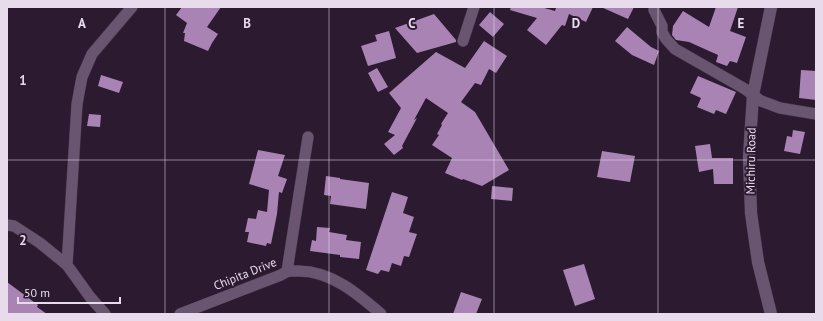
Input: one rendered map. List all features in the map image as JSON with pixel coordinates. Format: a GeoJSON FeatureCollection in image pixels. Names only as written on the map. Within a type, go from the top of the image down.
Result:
{"type":"FeatureCollection","features":[{"type":"Feature","properties":{"kind":"street"},"geometry":{"type":"LineString","coordinates":[[67,265],[77,104],[82,77],[92,54],[132,7]]}},
{"type":"Feature","properties":{"kind":"street"},"geometry":{"type":"LineString","coordinates":[[463,41],[474,7]]}},
{"type":"Feature","properties":{"kind":"street"},"geometry":{"type":"LineString","coordinates":[[654,7],[662,26],[662,32],[675,49],[745,89],[761,101],[780,108],[816,114]]}},
{"type":"Feature","properties":{"kind":"street","name":"Michiru Road"},"geometry":{"type":"LineString","coordinates":[[771,7],[753,95],[749,157],[751,212],[758,262],[771,314]]}},
{"type":"Feature","properties":{"kind":"street"},"geometry":{"type":"LineString","coordinates":[[287,271],[308,137]]}},
{"type":"Feature","properties":{"kind":"street"},"geometry":{"type":"LineString","coordinates":[[7,225],[14,226],[40,243],[67,265],[90,297],[106,314]]}},
{"type":"Feature","properties":{"kind":"street","name":"Chipita Drive"},"geometry":{"type":"LineString","coordinates":[[180,314],[281,276],[287,271],[304,271],[327,276],[358,294],[381,314]]}},
{"type":"Feature","properties":{"kind":"building"},"geometry":{"type":"Polygon","coordinates":[[[182,7],[221,7],[207,27],[218,34],[208,51],[184,41],[185,33],[183,33],[187,23],[176,15],[182,7]]]}},
{"type":"Feature","properties":{"kind":"building"},"geometry":{"type":"Polygon","coordinates":[[[511,7],[541,7],[555,11],[556,8],[554,7],[593,7],[586,22],[569,14],[565,26],[562,25],[546,45],[527,30],[537,18],[510,10],[511,7]]]}},
{"type":"Feature","properties":{"kind":"building"},"geometry":{"type":"Polygon","coordinates":[[[601,7],[634,7],[628,19],[601,7]]]}},
{"type":"Feature","properties":{"kind":"building"},"geometry":{"type":"Polygon","coordinates":[[[716,7],[738,7],[730,31],[746,37],[737,63],[730,61],[727,66],[716,62],[718,55],[689,42],[676,40],[672,35],[673,26],[683,11],[709,27],[716,7]]]}},
{"type":"Feature","properties":{"kind":"building"},"geometry":{"type":"Polygon","coordinates":[[[490,12],[504,24],[493,37],[479,25],[490,12]]]}},
{"type":"Feature","properties":{"kind":"building"},"geometry":{"type":"Polygon","coordinates":[[[434,14],[456,40],[456,42],[417,53],[395,28],[434,14]]]}},
{"type":"Feature","properties":{"kind":"building"},"geometry":{"type":"Polygon","coordinates":[[[627,27],[651,47],[659,51],[654,65],[632,55],[615,41],[627,27]]]}},
{"type":"Feature","properties":{"kind":"building"},"geometry":{"type":"Polygon","coordinates":[[[389,31],[396,58],[368,66],[361,46],[377,41],[375,35],[389,31]]]}},
{"type":"Feature","properties":{"kind":"building"},"geometry":{"type":"Polygon","coordinates":[[[484,41],[507,56],[496,73],[489,69],[481,85],[475,83],[461,102],[475,112],[509,170],[482,186],[445,173],[452,158],[432,145],[439,135],[437,134],[442,125],[441,124],[448,113],[426,98],[402,146],[403,148],[394,155],[384,144],[395,135],[388,132],[401,108],[389,93],[436,52],[465,68],[484,41]]]}},
{"type":"Feature","properties":{"kind":"building"},"geometry":{"type":"Polygon","coordinates":[[[377,68],[388,87],[378,92],[368,73],[377,68]]]}},
{"type":"Feature","properties":{"kind":"building"},"geometry":{"type":"Polygon","coordinates":[[[801,70],[816,71],[816,100],[799,98],[801,70]]]}},
{"type":"Feature","properties":{"kind":"building"},"geometry":{"type":"Polygon","coordinates":[[[101,75],[123,82],[119,93],[98,86],[101,75]]]}},
{"type":"Feature","properties":{"kind":"building"},"geometry":{"type":"Polygon","coordinates":[[[698,76],[736,92],[726,114],[716,110],[714,114],[697,107],[701,98],[690,93],[698,76]]]}},
{"type":"Feature","properties":{"kind":"building"},"geometry":{"type":"Polygon","coordinates":[[[89,114],[101,115],[100,127],[87,126],[89,114]]]}},
{"type":"Feature","properties":{"kind":"building"},"geometry":{"type":"Polygon","coordinates":[[[793,130],[805,132],[800,154],[784,151],[787,136],[792,137],[793,130]]]}},
{"type":"Feature","properties":{"kind":"building"},"geometry":{"type":"Polygon","coordinates":[[[710,144],[712,158],[733,158],[733,184],[714,184],[713,169],[699,172],[695,146],[710,144]]]}},
{"type":"Feature","properties":{"kind":"building"},"geometry":{"type":"Polygon","coordinates":[[[258,150],[285,155],[278,176],[287,179],[282,193],[279,192],[277,214],[271,244],[267,243],[266,246],[247,242],[249,232],[245,232],[248,218],[256,219],[258,210],[267,212],[269,190],[249,184],[258,150]]]}},
{"type":"Feature","properties":{"kind":"building"},"geometry":{"type":"Polygon","coordinates":[[[602,151],[635,156],[630,182],[597,177],[602,151]]]}},
{"type":"Feature","properties":{"kind":"building"},"geometry":{"type":"Polygon","coordinates":[[[326,176],[369,183],[366,209],[330,204],[331,196],[324,195],[326,176]]]}},
{"type":"Feature","properties":{"kind":"building"},"geometry":{"type":"Polygon","coordinates":[[[492,186],[513,188],[512,201],[491,199],[492,186]]]}},
{"type":"Feature","properties":{"kind":"building"},"geometry":{"type":"Polygon","coordinates":[[[392,192],[408,197],[403,213],[414,217],[409,232],[417,234],[409,257],[404,256],[401,266],[392,263],[389,272],[381,270],[378,274],[366,270],[392,192]]]}},
{"type":"Feature","properties":{"kind":"building"},"geometry":{"type":"Polygon","coordinates":[[[317,227],[330,228],[329,232],[347,235],[346,240],[361,242],[359,259],[310,251],[312,240],[316,241],[317,227]]]}},
{"type":"Feature","properties":{"kind":"building"},"geometry":{"type":"Polygon","coordinates":[[[584,264],[595,299],[575,306],[563,270],[584,264]]]}},
{"type":"Feature","properties":{"kind":"building"},"geometry":{"type":"Polygon","coordinates":[[[7,282],[38,305],[37,307],[47,314],[7,314],[7,282]]]}},
{"type":"Feature","properties":{"kind":"building"},"geometry":{"type":"Polygon","coordinates":[[[461,292],[482,299],[476,314],[453,314],[461,292]]]}}]}
